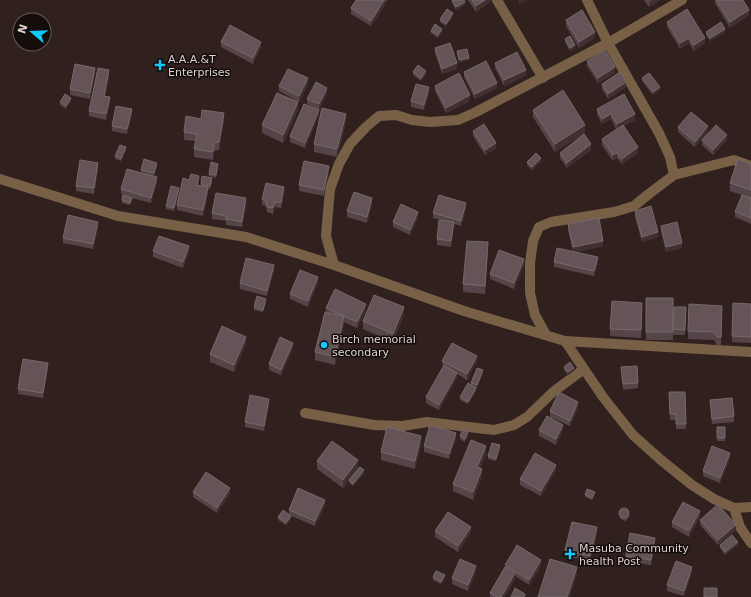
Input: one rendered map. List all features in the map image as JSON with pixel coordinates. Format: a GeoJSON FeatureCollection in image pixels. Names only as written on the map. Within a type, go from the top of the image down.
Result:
{"type":"FeatureCollection","features":[{"type":"Feature","properties":{"kind":"street"},"geometry":{"type":"LineString","coordinates":[[497,0],[543,78]]}},
{"type":"Feature","properties":{"kind":"street"},"geometry":{"type":"LineString","coordinates":[[587,0],[608,43],[659,133],[670,157],[674,175]]}},
{"type":"Feature","properties":{"kind":"street"},"geometry":{"type":"LineString","coordinates":[[334,265],[326,236],[330,189],[339,164],[350,144],[379,116],[396,115],[412,120],[430,122],[458,120],[474,114],[608,43],[682,0]]}},
{"type":"Feature","properties":{"kind":"street"},"geometry":{"type":"LineString","coordinates":[[546,335],[535,315],[530,293],[530,264],[533,241],[539,227],[550,222],[614,212],[634,206],[674,175],[734,160],[751,166]]}},
{"type":"Feature","properties":{"kind":"street"},"geometry":{"type":"LineString","coordinates":[[0,179],[118,216],[246,237],[334,265],[464,311],[565,341],[751,352]]}},
{"type":"Feature","properties":{"kind":"street"},"geometry":{"type":"LineString","coordinates":[[565,341],[603,397],[633,435],[692,485],[714,499],[734,508],[751,507]]}},
{"type":"Feature","properties":{"kind":"street"},"geometry":{"type":"LineString","coordinates":[[305,413],[374,425],[403,426],[427,422],[494,430],[514,425],[527,418],[553,392],[584,368]]}},
{"type":"Feature","properties":{"kind":"street"},"geometry":{"type":"LineString","coordinates":[[734,508],[740,528],[751,543]]}},
{"type":"Feature","properties":{"kind":"building"},"geometry":{"type":"Polygon","coordinates":[[[356,0],[384,0],[371,21],[351,8],[356,0]]]}},
{"type":"Feature","properties":{"kind":"building"},"geometry":{"type":"Polygon","coordinates":[[[452,0],[464,0],[465,2],[456,7],[452,0]]]}},
{"type":"Feature","properties":{"kind":"building"},"geometry":{"type":"Polygon","coordinates":[[[472,0],[485,0],[476,6],[472,0]]]}},
{"type":"Feature","properties":{"kind":"building"},"geometry":{"type":"Polygon","coordinates":[[[716,0],[743,0],[749,10],[730,22],[716,0]]]}},
{"type":"Feature","properties":{"kind":"building"},"geometry":{"type":"Polygon","coordinates":[[[447,9],[453,13],[446,24],[440,19],[447,9]]]}},
{"type":"Feature","properties":{"kind":"building"},"geometry":{"type":"Polygon","coordinates":[[[687,9],[705,38],[694,45],[689,38],[680,43],[667,22],[687,9]]]}},
{"type":"Feature","properties":{"kind":"building"},"geometry":{"type":"Polygon","coordinates":[[[582,10],[595,32],[579,42],[566,20],[582,10]]]}},
{"type":"Feature","properties":{"kind":"building"},"geometry":{"type":"Polygon","coordinates":[[[721,22],[725,29],[710,38],[706,32],[721,22]]]}},
{"type":"Feature","properties":{"kind":"building"},"geometry":{"type":"Polygon","coordinates":[[[435,24],[442,29],[438,35],[431,31],[435,24]]]}},
{"type":"Feature","properties":{"kind":"building"},"geometry":{"type":"Polygon","coordinates":[[[230,25],[261,42],[253,58],[221,42],[230,25]]]}},
{"type":"Feature","properties":{"kind":"building"},"geometry":{"type":"Polygon","coordinates":[[[570,36],[575,45],[570,48],[565,39],[570,36]]]}},
{"type":"Feature","properties":{"kind":"building"},"geometry":{"type":"Polygon","coordinates":[[[450,43],[457,63],[442,69],[435,48],[450,43]]]}},
{"type":"Feature","properties":{"kind":"building"},"geometry":{"type":"Polygon","coordinates":[[[467,49],[469,58],[459,60],[457,51],[467,49]]]}},
{"type":"Feature","properties":{"kind":"building"},"geometry":{"type":"Polygon","coordinates":[[[605,50],[615,67],[598,78],[587,61],[605,50]]]}},
{"type":"Feature","properties":{"kind":"building"},"geometry":{"type":"Polygon","coordinates":[[[517,52],[526,70],[504,80],[495,63],[517,52]]]}},
{"type":"Feature","properties":{"kind":"building"},"geometry":{"type":"Polygon","coordinates":[[[486,61],[497,83],[475,94],[464,72],[486,61]]]}},
{"type":"Feature","properties":{"kind":"building"},"geometry":{"type":"Polygon","coordinates":[[[75,64],[95,68],[90,93],[70,89],[75,64]]]}},
{"type":"Feature","properties":{"kind":"building"},"geometry":{"type":"Polygon","coordinates":[[[418,65],[426,71],[421,78],[413,72],[418,65]]]}},
{"type":"Feature","properties":{"kind":"building"},"geometry":{"type":"Polygon","coordinates":[[[98,68],[109,70],[104,96],[110,97],[106,114],[89,111],[98,68]]]}},
{"type":"Feature","properties":{"kind":"building"},"geometry":{"type":"Polygon","coordinates":[[[288,69],[308,78],[299,96],[279,86],[288,69]]]}},
{"type":"Feature","properties":{"kind":"building"},"geometry":{"type":"Polygon","coordinates":[[[620,72],[626,82],[608,94],[602,84],[620,72]]]}},
{"type":"Feature","properties":{"kind":"building"},"geometry":{"type":"Polygon","coordinates":[[[459,73],[470,95],[446,108],[435,86],[459,73]]]}},
{"type":"Feature","properties":{"kind":"building"},"geometry":{"type":"Polygon","coordinates":[[[649,73],[660,87],[653,92],[642,78],[649,73]]]}},
{"type":"Feature","properties":{"kind":"building"},"geometry":{"type":"Polygon","coordinates":[[[316,82],[327,88],[319,104],[307,99],[316,82]]]}},
{"type":"Feature","properties":{"kind":"building"},"geometry":{"type":"Polygon","coordinates":[[[416,84],[429,87],[424,105],[411,101],[416,84]]]}},
{"type":"Feature","properties":{"kind":"building"},"geometry":{"type":"Polygon","coordinates":[[[563,90],[585,125],[555,144],[533,110],[563,90]]]}},
{"type":"Feature","properties":{"kind":"building"},"geometry":{"type":"Polygon","coordinates":[[[277,93],[298,102],[283,135],[262,125],[277,93]]]}},
{"type":"Feature","properties":{"kind":"building"},"geometry":{"type":"Polygon","coordinates":[[[65,94],[71,98],[66,106],[60,102],[65,94]]]}},
{"type":"Feature","properties":{"kind":"building"},"geometry":{"type":"Polygon","coordinates":[[[624,94],[635,114],[617,124],[611,114],[602,119],[597,109],[624,94]]]}},
{"type":"Feature","properties":{"kind":"building"},"geometry":{"type":"Polygon","coordinates":[[[304,104],[319,110],[305,143],[290,136],[304,104]]]}},
{"type":"Feature","properties":{"kind":"building"},"geometry":{"type":"Polygon","coordinates":[[[116,106],[132,109],[127,129],[112,126],[116,106]]]}},
{"type":"Feature","properties":{"kind":"building"},"geometry":{"type":"Polygon","coordinates":[[[322,108],[346,114],[337,149],[314,144],[322,108]]]}},
{"type":"Feature","properties":{"kind":"building"},"geometry":{"type":"Polygon","coordinates":[[[202,110],[224,113],[219,142],[214,143],[213,152],[194,149],[197,134],[184,132],[186,116],[201,119],[202,110]]]}},
{"type":"Feature","properties":{"kind":"building"},"geometry":{"type":"Polygon","coordinates":[[[691,112],[708,126],[695,142],[678,127],[691,112]]]}},
{"type":"Feature","properties":{"kind":"building"},"geometry":{"type":"Polygon","coordinates":[[[484,124],[496,143],[485,150],[473,131],[484,124]]]}},
{"type":"Feature","properties":{"kind":"building"},"geometry":{"type":"Polygon","coordinates":[[[623,125],[638,147],[622,159],[617,153],[613,155],[602,139],[623,125]]]}},
{"type":"Feature","properties":{"kind":"building"},"geometry":{"type":"Polygon","coordinates":[[[716,125],[727,135],[713,150],[702,140],[716,125]]]}},
{"type":"Feature","properties":{"kind":"building"},"geometry":{"type":"Polygon","coordinates":[[[584,134],[591,144],[567,163],[560,153],[584,134]]]}},
{"type":"Feature","properties":{"kind":"building"},"geometry":{"type":"Polygon","coordinates":[[[120,145],[126,147],[121,159],[115,156],[120,145]]]}},
{"type":"Feature","properties":{"kind":"building"},"geometry":{"type":"Polygon","coordinates":[[[536,153],[541,158],[532,167],[527,162],[536,153]]]}},
{"type":"Feature","properties":{"kind":"building"},"geometry":{"type":"Polygon","coordinates":[[[144,159],[157,163],[154,173],[141,170],[144,159]]]}},
{"type":"Feature","properties":{"kind":"building"},"geometry":{"type":"Polygon","coordinates":[[[738,159],[751,164],[751,190],[730,183],[738,159]]]}},
{"type":"Feature","properties":{"kind":"building"},"geometry":{"type":"Polygon","coordinates":[[[80,160],[98,163],[94,188],[76,186],[80,160]]]}},
{"type":"Feature","properties":{"kind":"building"},"geometry":{"type":"Polygon","coordinates":[[[304,161],[329,166],[324,190],[299,185],[304,161]]]}},
{"type":"Feature","properties":{"kind":"building"},"geometry":{"type":"Polygon","coordinates":[[[211,162],[218,164],[216,175],[209,174],[211,162]]]}},
{"type":"Feature","properties":{"kind":"building"},"geometry":{"type":"Polygon","coordinates":[[[127,169],[157,177],[151,198],[121,189],[127,169]]]}},
{"type":"Feature","properties":{"kind":"building"},"geometry":{"type":"Polygon","coordinates":[[[191,174],[199,176],[197,185],[208,187],[203,210],[177,205],[183,178],[189,180],[191,174]]]}},
{"type":"Feature","properties":{"kind":"building"},"geometry":{"type":"Polygon","coordinates":[[[202,176],[212,178],[210,186],[201,184],[202,176]]]}},
{"type":"Feature","properties":{"kind":"building"},"geometry":{"type":"Polygon","coordinates":[[[266,183],[284,187],[281,203],[275,202],[273,208],[267,207],[266,201],[262,199],[266,183]]]}},
{"type":"Feature","properties":{"kind":"building"},"geometry":{"type":"Polygon","coordinates":[[[171,186],[179,188],[174,208],[166,206],[171,186]]]}},
{"type":"Feature","properties":{"kind":"building"},"geometry":{"type":"Polygon","coordinates":[[[354,192],[372,198],[367,217],[347,211],[354,192]]]}},
{"type":"Feature","properties":{"kind":"building"},"geometry":{"type":"Polygon","coordinates":[[[216,193],[246,198],[242,222],[226,219],[226,216],[212,213],[216,193]]]}},
{"type":"Feature","properties":{"kind":"building"},"geometry":{"type":"Polygon","coordinates":[[[123,195],[132,198],[130,203],[122,200],[123,195]]]}},
{"type":"Feature","properties":{"kind":"building"},"geometry":{"type":"Polygon","coordinates":[[[439,195],[466,203],[461,221],[433,213],[439,195]]]}},
{"type":"Feature","properties":{"kind":"building"},"geometry":{"type":"Polygon","coordinates":[[[742,195],[751,198],[751,218],[735,212],[742,195]]]}},
{"type":"Feature","properties":{"kind":"building"},"geometry":{"type":"Polygon","coordinates":[[[401,204],[418,212],[410,230],[393,222],[401,204]]]}},
{"type":"Feature","properties":{"kind":"building"},"geometry":{"type":"Polygon","coordinates":[[[651,206],[658,232],[642,237],[635,211],[651,206]]]}},
{"type":"Feature","properties":{"kind":"building"},"geometry":{"type":"Polygon","coordinates":[[[68,215],[98,222],[93,244],[63,238],[68,215]]]}},
{"type":"Feature","properties":{"kind":"building"},"geometry":{"type":"Polygon","coordinates":[[[599,218],[603,241],[573,247],[568,224],[599,218]]]}},
{"type":"Feature","properties":{"kind":"building"},"geometry":{"type":"Polygon","coordinates":[[[439,220],[454,222],[451,241],[437,239],[439,220]]]}},
{"type":"Feature","properties":{"kind":"building"},"geometry":{"type":"Polygon","coordinates":[[[677,222],[682,243],[666,247],[661,226],[677,222]]]}},
{"type":"Feature","properties":{"kind":"building"},"geometry":{"type":"Polygon","coordinates":[[[159,236],[189,246],[183,262],[153,251],[159,236]]]}},
{"type":"Feature","properties":{"kind":"building"},"geometry":{"type":"Polygon","coordinates":[[[467,241],[488,242],[485,286],[463,284],[467,241]]]}},
{"type":"Feature","properties":{"kind":"building"},"geometry":{"type":"Polygon","coordinates":[[[557,248],[598,257],[594,271],[554,262],[557,248]]]}},
{"type":"Feature","properties":{"kind":"building"},"geometry":{"type":"Polygon","coordinates":[[[499,250],[524,259],[514,283],[490,274],[499,250]]]}},
{"type":"Feature","properties":{"kind":"building"},"geometry":{"type":"Polygon","coordinates":[[[246,258],[274,265],[267,291],[240,283],[246,258]]]}},
{"type":"Feature","properties":{"kind":"building"},"geometry":{"type":"Polygon","coordinates":[[[300,270],[318,277],[308,301],[290,294],[300,270]]]}},
{"type":"Feature","properties":{"kind":"building"},"geometry":{"type":"Polygon","coordinates":[[[335,289],[366,304],[357,322],[326,308],[335,289]]]}},
{"type":"Feature","properties":{"kind":"building"},"geometry":{"type":"Polygon","coordinates":[[[374,295],[404,307],[393,334],[363,321],[374,295]]]}},
{"type":"Feature","properties":{"kind":"building"},"geometry":{"type":"Polygon","coordinates":[[[257,296],[266,299],[263,310],[254,307],[257,296]]]}},
{"type":"Feature","properties":{"kind":"building"},"geometry":{"type":"Polygon","coordinates":[[[646,298],[673,298],[673,332],[646,332],[646,298]]]}},
{"type":"Feature","properties":{"kind":"building"},"geometry":{"type":"Polygon","coordinates":[[[612,301],[642,303],[641,330],[610,329],[612,301]]]}},
{"type":"Feature","properties":{"kind":"building"},"geometry":{"type":"Polygon","coordinates":[[[733,303],[751,304],[751,337],[732,336],[733,303]]]}},
{"type":"Feature","properties":{"kind":"building"},"geometry":{"type":"Polygon","coordinates":[[[689,304],[722,306],[721,337],[717,337],[714,332],[688,331],[689,304]]]}},
{"type":"Feature","properties":{"kind":"building"},"geometry":{"type":"Polygon","coordinates":[[[674,307],[686,307],[685,330],[673,329],[674,307]]]}},
{"type":"Feature","properties":{"kind":"building"},"geometry":{"type":"Polygon","coordinates":[[[325,312],[344,316],[335,357],[315,352],[325,312]]]}},
{"type":"Feature","properties":{"kind":"building"},"geometry":{"type":"Polygon","coordinates":[[[222,326],[246,337],[234,365],[210,354],[222,326]]]}},
{"type":"Feature","properties":{"kind":"building"},"geometry":{"type":"Polygon","coordinates":[[[280,337],[293,343],[281,370],[269,364],[280,337]]]}},
{"type":"Feature","properties":{"kind":"building"},"geometry":{"type":"Polygon","coordinates":[[[452,343],[477,356],[467,374],[442,361],[452,343]]]}},
{"type":"Feature","properties":{"kind":"building"},"geometry":{"type":"Polygon","coordinates":[[[23,359],[48,363],[43,393],[18,389],[23,359]]]}},
{"type":"Feature","properties":{"kind":"building"},"geometry":{"type":"Polygon","coordinates":[[[570,362],[574,368],[568,372],[564,367],[570,362]]]}},
{"type":"Feature","properties":{"kind":"building"},"geometry":{"type":"Polygon","coordinates":[[[444,365],[457,373],[439,405],[426,397],[444,365]]]}},
{"type":"Feature","properties":{"kind":"building"},"geometry":{"type":"Polygon","coordinates":[[[637,366],[638,383],[623,384],[621,367],[637,366]]]}},
{"type":"Feature","properties":{"kind":"building"},"geometry":{"type":"Polygon","coordinates":[[[477,368],[483,370],[477,385],[471,383],[477,368]]]}},
{"type":"Feature","properties":{"kind":"building"},"geometry":{"type":"Polygon","coordinates":[[[468,383],[476,388],[468,402],[460,397],[468,383]]]}},
{"type":"Feature","properties":{"kind":"building"},"geometry":{"type":"Polygon","coordinates":[[[559,392],[578,402],[570,421],[550,411],[559,392]]]}},
{"type":"Feature","properties":{"kind":"building"},"geometry":{"type":"Polygon","coordinates":[[[669,392],[685,392],[686,424],[676,424],[676,414],[670,414],[669,392]]]}},
{"type":"Feature","properties":{"kind":"building"},"geometry":{"type":"Polygon","coordinates":[[[250,395],[269,399],[264,426],[245,422],[250,395]]]}},
{"type":"Feature","properties":{"kind":"building"},"geometry":{"type":"Polygon","coordinates":[[[732,398],[734,416],[712,419],[710,400],[732,398]]]}},
{"type":"Feature","properties":{"kind":"building"},"geometry":{"type":"Polygon","coordinates":[[[547,416],[563,425],[556,439],[539,430],[547,416]]]}},
{"type":"Feature","properties":{"kind":"building"},"geometry":{"type":"Polygon","coordinates":[[[430,425],[456,433],[449,454],[424,446],[430,425]]]}},
{"type":"Feature","properties":{"kind":"building"},"geometry":{"type":"Polygon","coordinates":[[[387,427],[421,436],[415,461],[381,452],[387,427]]]}},
{"type":"Feature","properties":{"kind":"building"},"geometry":{"type":"Polygon","coordinates":[[[717,427],[725,427],[725,438],[717,438],[717,427]]]}},
{"type":"Feature","properties":{"kind":"building"},"geometry":{"type":"Polygon","coordinates":[[[463,429],[468,432],[465,439],[460,436],[463,429]]]}},
{"type":"Feature","properties":{"kind":"building"},"geometry":{"type":"Polygon","coordinates":[[[471,440],[486,446],[477,467],[482,469],[473,492],[453,484],[471,440]]]}},
{"type":"Feature","properties":{"kind":"building"},"geometry":{"type":"Polygon","coordinates":[[[332,441],[358,460],[343,480],[317,461],[332,441]]]}},
{"type":"Feature","properties":{"kind":"building"},"geometry":{"type":"Polygon","coordinates":[[[492,443],[500,445],[496,459],[488,456],[492,443]]]}},
{"type":"Feature","properties":{"kind":"building"},"geometry":{"type":"Polygon","coordinates":[[[712,446],[730,453],[720,478],[703,471],[712,446]]]}},
{"type":"Feature","properties":{"kind":"building"},"geometry":{"type":"Polygon","coordinates":[[[535,453],[556,465],[541,491],[520,479],[535,453]]]}},
{"type":"Feature","properties":{"kind":"building"},"geometry":{"type":"Polygon","coordinates":[[[360,467],[364,470],[353,484],[349,480],[360,467]]]}},
{"type":"Feature","properties":{"kind":"building"},"geometry":{"type":"Polygon","coordinates":[[[206,472],[230,488],[217,508],[193,492],[206,472]]]}},
{"type":"Feature","properties":{"kind":"building"},"geometry":{"type":"Polygon","coordinates":[[[298,488],[325,500],[315,521],[289,510],[298,488]]]}},
{"type":"Feature","properties":{"kind":"building"},"geometry":{"type":"Polygon","coordinates":[[[587,489],[595,492],[592,498],[585,495],[587,489]]]}},
{"type":"Feature","properties":{"kind":"building"},"geometry":{"type":"Polygon","coordinates":[[[683,502],[700,511],[689,531],[672,522],[683,502]]]}},
{"type":"Feature","properties":{"kind":"building"},"geometry":{"type":"Polygon","coordinates":[[[718,504],[736,525],[718,540],[700,520],[718,504]]]}},
{"type":"Feature","properties":{"kind":"building"},"geometry":{"type":"Polygon","coordinates":[[[622,508],[626,508],[629,513],[626,518],[622,518],[619,515],[619,511],[622,508]]]}},
{"type":"Feature","properties":{"kind":"building"},"geometry":{"type":"Polygon","coordinates":[[[283,510],[291,516],[286,523],[278,517],[283,510]]]}},
{"type":"Feature","properties":{"kind":"building"},"geometry":{"type":"Polygon","coordinates":[[[448,512],[471,527],[458,546],[435,531],[448,512]]]}},
{"type":"Feature","properties":{"kind":"building"},"geometry":{"type":"Polygon","coordinates":[[[572,522],[597,527],[590,556],[565,550],[572,522]]]}},
{"type":"Feature","properties":{"kind":"building"},"geometry":{"type":"Polygon","coordinates":[[[630,533],[655,538],[651,560],[626,556],[630,533]]]}},
{"type":"Feature","properties":{"kind":"building"},"geometry":{"type":"Polygon","coordinates":[[[732,535],[738,542],[725,552],[720,545],[732,535]]]}},
{"type":"Feature","properties":{"kind":"building"},"geometry":{"type":"Polygon","coordinates":[[[517,545],[541,560],[529,580],[505,565],[517,545]]]}},
{"type":"Feature","properties":{"kind":"building"},"geometry":{"type":"Polygon","coordinates":[[[460,559],[476,566],[468,585],[452,578],[460,559]]]}},
{"type":"Feature","properties":{"kind":"building"},"geometry":{"type":"Polygon","coordinates":[[[550,559],[577,567],[567,597],[538,597],[550,559]]]}},
{"type":"Feature","properties":{"kind":"building"},"geometry":{"type":"Polygon","coordinates":[[[676,561],[692,567],[684,591],[667,585],[676,561]]]}},
{"type":"Feature","properties":{"kind":"building"},"geometry":{"type":"Polygon","coordinates":[[[505,567],[515,573],[501,597],[497,597],[490,593],[505,567]]]}},
{"type":"Feature","properties":{"kind":"building"},"geometry":{"type":"Polygon","coordinates":[[[436,571],[445,575],[441,582],[433,577],[436,571]]]}},
{"type":"Feature","properties":{"kind":"building"},"geometry":{"type":"Polygon","coordinates":[[[515,588],[525,594],[524,597],[511,597],[515,588]]]}},
{"type":"Feature","properties":{"kind":"building"},"geometry":{"type":"Polygon","coordinates":[[[704,588],[717,588],[717,597],[704,597],[704,588]]]}},
{"type":"Feature","properties":{"kind":"place","name":"A.A.A.&T Enterprises"},"geometry":{"type":"Point","coordinates":[160,65]}},
{"type":"Feature","properties":{"kind":"place","name":"Birch memorial secondary"},"geometry":{"type":"Point","coordinates":[324,345]}},
{"type":"Feature","properties":{"kind":"place","name":"Masuba Community health Post"},"geometry":{"type":"Point","coordinates":[570,554]}}]}
